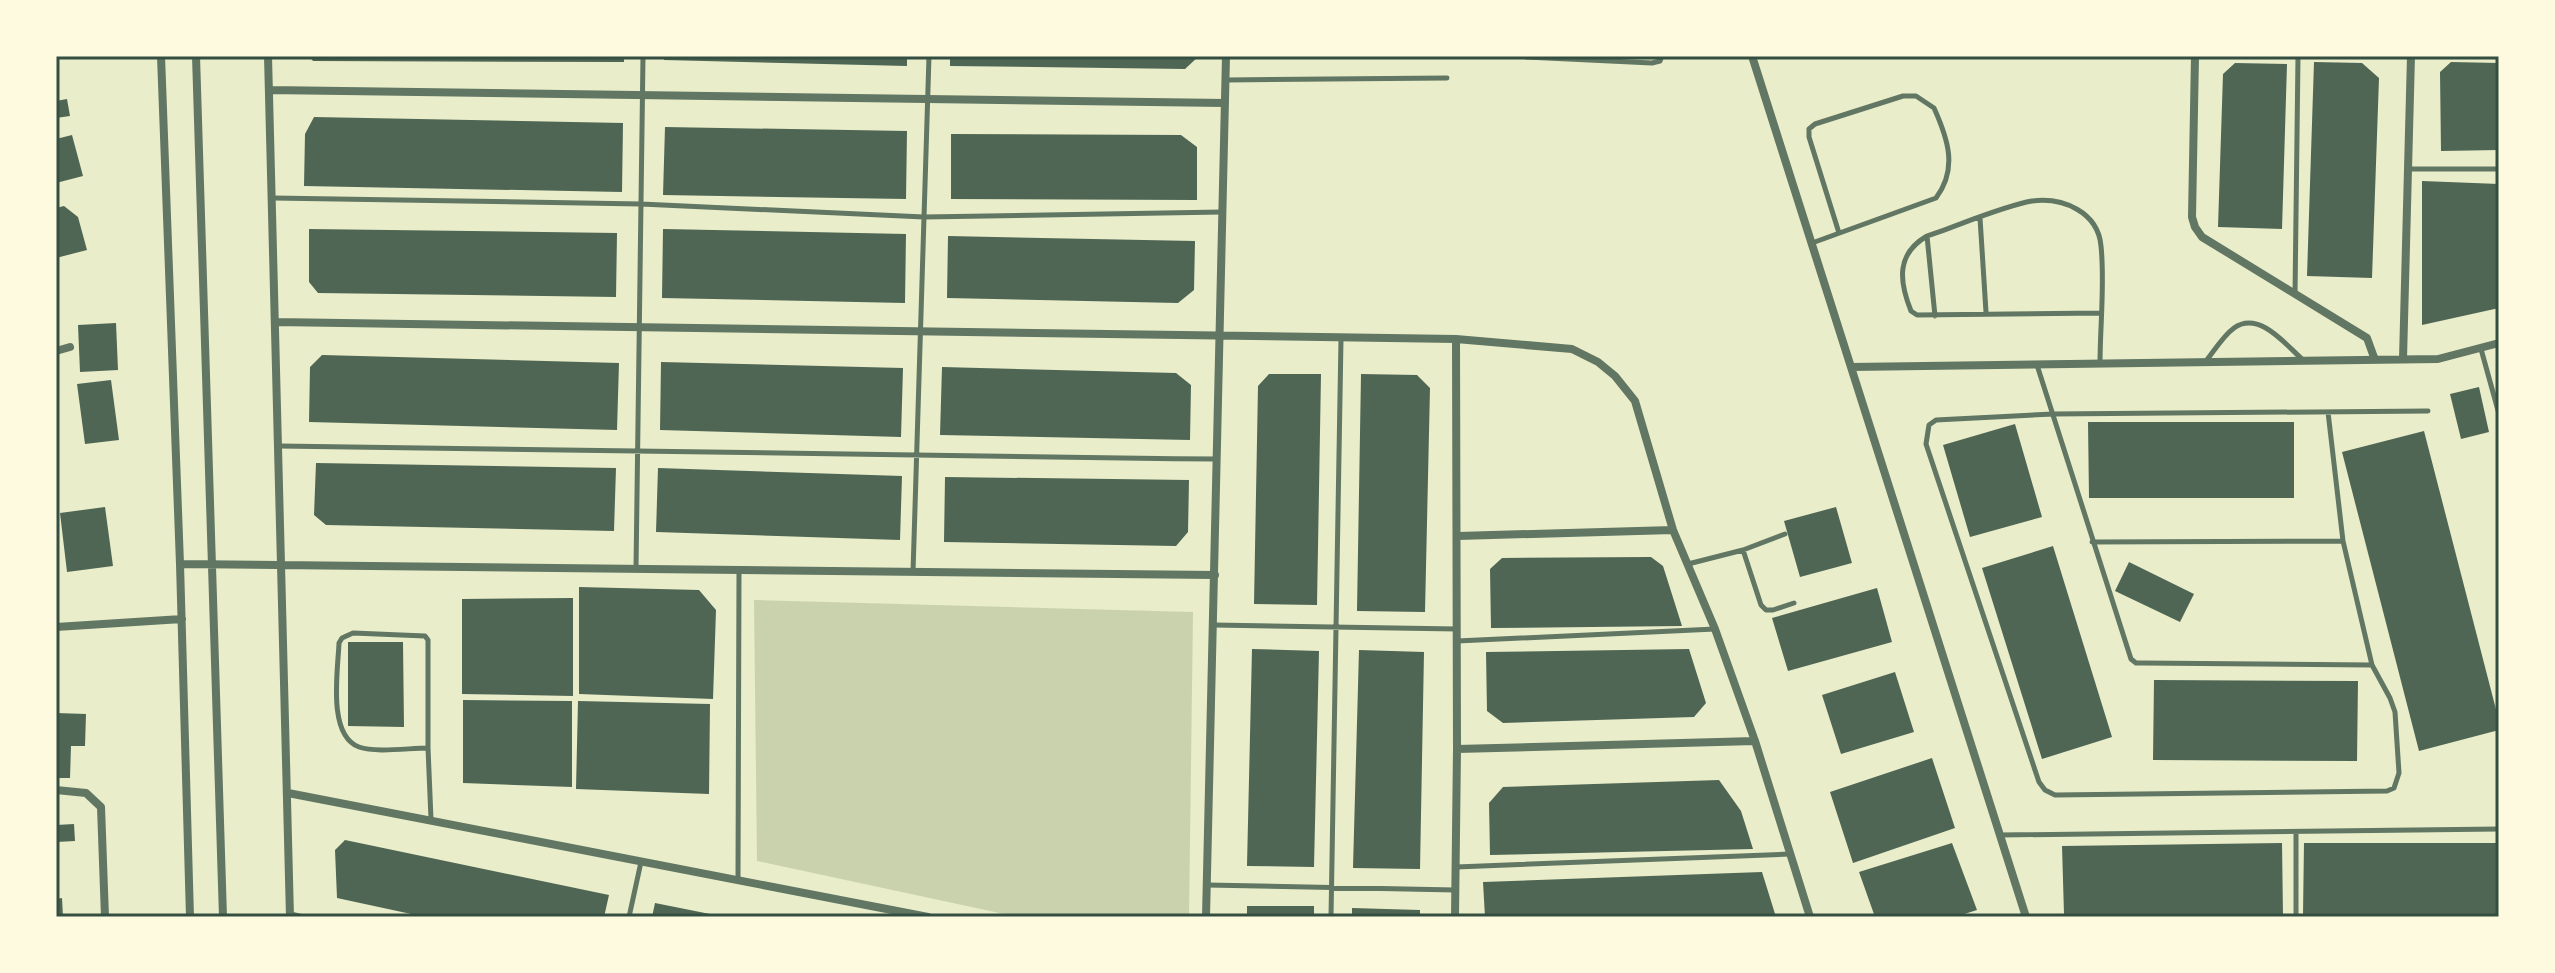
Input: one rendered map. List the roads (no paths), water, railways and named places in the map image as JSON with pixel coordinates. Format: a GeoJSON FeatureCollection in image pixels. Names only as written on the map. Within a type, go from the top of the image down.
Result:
{"type":"FeatureCollection","features":[{"type":"Feature","properties":{"kind":"street"},"geometry":{"type":"LineString","coordinates":[[161,56],[190,917]]}},
{"type":"Feature","properties":{"kind":"street"},"geometry":{"type":"LineString","coordinates":[[196,56],[223,917]]}},
{"type":"Feature","properties":{"kind":"street"},"geometry":{"type":"LineString","coordinates":[[268,56],[290,916]]}},
{"type":"Feature","properties":{"kind":"street"},"geometry":{"type":"LineString","coordinates":[[1206,917],[1226,56]]}},
{"type":"Feature","properties":{"kind":"street"},"geometry":{"type":"LineString","coordinates":[[1752,56],[2026,917]]}},
{"type":"Feature","properties":{"kind":"street"},"geometry":{"type":"LineString","coordinates":[[2195,56],[2192,217],[2195,227],[2202,237],[2367,338],[2375,360]]}},
{"type":"Feature","properties":{"kind":"street"},"geometry":{"type":"LineString","coordinates":[[2403,359],[2411,56]]}},
{"type":"Feature","properties":{"kind":"street"},"geometry":{"type":"LineString","coordinates":[[269,90],[1225,103]]}},
{"type":"Feature","properties":{"kind":"street"},"geometry":{"type":"LineString","coordinates":[[275,322],[1456,339],[1572,349],[1598,362],[1615,376],[1635,401],[1673,530],[1715,629],[1755,741],[1810,917]]}},
{"type":"Feature","properties":{"kind":"street"},"geometry":{"type":"LineString","coordinates":[[1455,917],[1456,339]]}},
{"type":"Feature","properties":{"kind":"street"},"geometry":{"type":"LineString","coordinates":[[1851,367],[2438,359],[2499,343]]}},
{"type":"Feature","properties":{"kind":"street"},"geometry":{"type":"LineString","coordinates":[[56,351],[70,347]]}},
{"type":"Feature","properties":{"kind":"street"},"geometry":{"type":"LineString","coordinates":[[1458,536],[1673,530]]}},
{"type":"Feature","properties":{"kind":"street"},"geometry":{"type":"LineString","coordinates":[[180,564],[1215,575]]}},
{"type":"Feature","properties":{"kind":"street"},"geometry":{"type":"LineString","coordinates":[[56,627],[182,619]]}},
{"type":"Feature","properties":{"kind":"street"},"geometry":{"type":"LineString","coordinates":[[1457,749],[1755,741]]}},
{"type":"Feature","properties":{"kind":"street"},"geometry":{"type":"LineString","coordinates":[[60,790],[86,793],[101,807],[105,917]]}},
{"type":"Feature","properties":{"kind":"street"},"geometry":{"type":"LineString","coordinates":[[288,793],[928,917]]}},
{"type":"Feature","properties":{"kind":"lane"},"geometry":{"type":"LineString","coordinates":[[636,569],[643,56]]}},
{"type":"Feature","properties":{"kind":"lane"},"geometry":{"type":"LineString","coordinates":[[913,572],[929,56]]}},
{"type":"Feature","properties":{"kind":"lane"},"geometry":{"type":"LineString","coordinates":[[1526,57],[1652,63],[1660,61],[1662,56]]}},
{"type":"Feature","properties":{"kind":"lane"},"geometry":{"type":"LineString","coordinates":[[2295,295],[2298,56]]}},
{"type":"Feature","properties":{"kind":"lane"},"geometry":{"type":"LineString","coordinates":[[1225,80],[1447,78]]}},
{"type":"Feature","properties":{"kind":"lane"},"geometry":{"type":"LineString","coordinates":[[1812,243],[1936,198],[1945,186],[1950,157],[1934,108],[1916,96],[1903,96],[1815,124],[1809,129],[1839,233]]}},
{"type":"Feature","properties":{"kind":"lane"},"geometry":{"type":"LineString","coordinates":[[2408,169],[2499,169]]}},
{"type":"Feature","properties":{"kind":"lane"},"geometry":{"type":"LineString","coordinates":[[272,198],[641,204],[924,217],[1223,212]]}},
{"type":"Feature","properties":{"kind":"lane"},"geometry":{"type":"LineString","coordinates":[[2100,313],[1917,315],[1911,311],[1904,288],[1906,254],[1913,244],[1927,236],[2031,201],[2054,200],[2086,215],[2095,226],[2101,244],[2100,364]]}},
{"type":"Feature","properties":{"kind":"lane"},"geometry":{"type":"LineString","coordinates":[[1980,218],[1986,312]]}},
{"type":"Feature","properties":{"kind":"lane"},"geometry":{"type":"LineString","coordinates":[[1927,236],[1935,316]]}},
{"type":"Feature","properties":{"kind":"lane"},"geometry":{"type":"LineString","coordinates":[[2205,362],[2231,330],[2248,323],[2266,327],[2303,361]]}},
{"type":"Feature","properties":{"kind":"lane"},"geometry":{"type":"LineString","coordinates":[[1331,917],[1341,339]]}},
{"type":"Feature","properties":{"kind":"lane"},"geometry":{"type":"LineString","coordinates":[[2480,348],[2499,414]]}},
{"type":"Feature","properties":{"kind":"lane"},"geometry":{"type":"LineString","coordinates":[[2036,364],[2131,659],[2136,663],[2372,665]]}},
{"type":"Feature","properties":{"kind":"lane"},"geometry":{"type":"LineString","coordinates":[[2328,412],[2343,541],[2372,665],[2395,712],[2399,773],[2394,788],[2387,791],[2055,795],[2045,790],[2039,782],[2009,695],[1926,444],[1929,425],[1936,420],[2053,414],[2428,411]]}},
{"type":"Feature","properties":{"kind":"lane"},"geometry":{"type":"LineString","coordinates":[[278,446],[1218,459]]}},
{"type":"Feature","properties":{"kind":"lane"},"geometry":{"type":"LineString","coordinates":[[1688,564],[1743,550],[1785,534]]}},
{"type":"Feature","properties":{"kind":"lane"},"geometry":{"type":"LineString","coordinates":[[2092,542],[2343,541]]}},
{"type":"Feature","properties":{"kind":"lane"},"geometry":{"type":"LineString","coordinates":[[1743,550],[1761,605],[1766,610],[1773,610],[1794,603]]}},
{"type":"Feature","properties":{"kind":"lane"},"geometry":{"type":"LineString","coordinates":[[738,880],[739,570]]}},
{"type":"Feature","properties":{"kind":"lane"},"geometry":{"type":"LineString","coordinates":[[1214,625],[1457,629]]}},
{"type":"Feature","properties":{"kind":"lane"},"geometry":{"type":"LineString","coordinates":[[1457,641],[1715,629]]}},
{"type":"Feature","properties":{"kind":"lane"},"geometry":{"type":"LineString","coordinates":[[428,748],[368,749],[350,742],[342,731],[336,709],[339,643],[342,638],[353,633],[425,636],[428,640],[431,819]]}},
{"type":"Feature","properties":{"kind":"lane"},"geometry":{"type":"LineString","coordinates":[[2000,835],[2499,829]]}},
{"type":"Feature","properties":{"kind":"lane"},"geometry":{"type":"LineString","coordinates":[[2296,832],[2296,917]]}},
{"type":"Feature","properties":{"kind":"lane"},"geometry":{"type":"LineString","coordinates":[[1455,867],[1790,854]]}},
{"type":"Feature","properties":{"kind":"lane"},"geometry":{"type":"LineString","coordinates":[[629,917],[641,862]]}},
{"type":"Feature","properties":{"kind":"lane"},"geometry":{"type":"LineString","coordinates":[[1207,885],[1455,890]]}},
{"type":"Feature","properties":{"kind":"lane"},"geometry":{"type":"LineString","coordinates":[[290,916],[303,917]]}}]}
